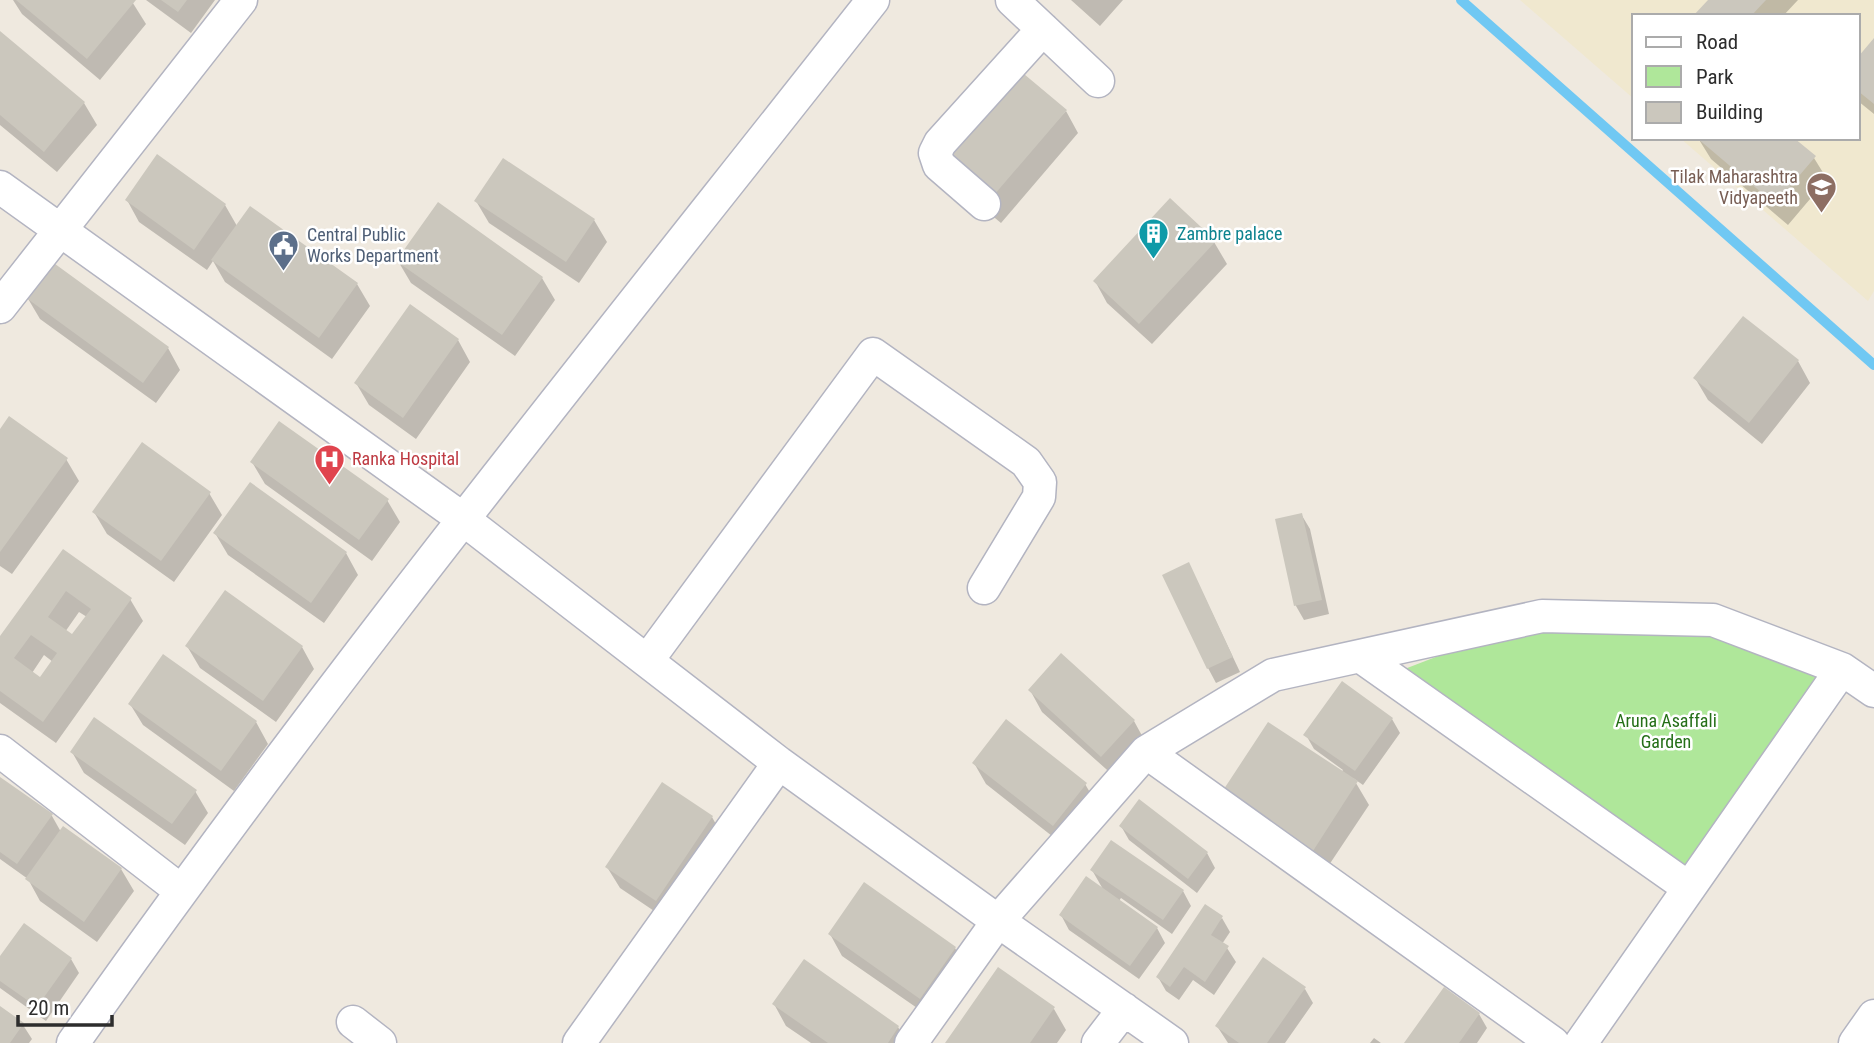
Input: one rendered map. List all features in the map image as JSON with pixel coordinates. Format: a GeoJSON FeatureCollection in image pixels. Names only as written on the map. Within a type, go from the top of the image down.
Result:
{"type":"FeatureCollection","features":[{"type":"Feature","properties":{"kind":"street"},"geometry":{"type":"LineString","coordinates":[[0,307],[240,0]]}},
{"type":"Feature","properties":{"kind":"street"},"geometry":{"type":"LineString","coordinates":[[73,1043],[180,890],[463,519],[873,0]]}},
{"type":"Feature","properties":{"kind":"street"},"geometry":{"type":"LineString","coordinates":[[1012,0],[1098,80]]}},
{"type":"Feature","properties":{"kind":"street"},"geometry":{"type":"LineString","coordinates":[[984,204],[939,165],[935,153],[940,143],[1043,30]]}},
{"type":"Feature","properties":{"kind":"street"},"geometry":{"type":"LineString","coordinates":[[0,187],[463,519],[779,763],[1172,1043]]}},
{"type":"Feature","properties":{"kind":"street"},"geometry":{"type":"LineString","coordinates":[[647,661],[873,354],[1026,462],[1040,482],[1039,497],[984,588]]}},
{"type":"Feature","properties":{"kind":"street"},"geometry":{"type":"LineString","coordinates":[[911,1043],[998,921],[1146,752],[1273,674],[1542,616],[1713,620],[1842,668],[1874,691]]}},
{"type":"Feature","properties":{"kind":"street"},"geometry":{"type":"LineString","coordinates":[[1360,656],[1689,888]]}},
{"type":"Feature","properties":{"kind":"street"},"geometry":{"type":"LineString","coordinates":[[1581,1043],[1842,668]]}},
{"type":"Feature","properties":{"kind":"street"},"geometry":{"type":"LineString","coordinates":[[0,751],[180,890]]}},
{"type":"Feature","properties":{"kind":"street"},"geometry":{"type":"LineString","coordinates":[[1146,752],[1553,1043]]}},
{"type":"Feature","properties":{"kind":"street"},"geometry":{"type":"LineString","coordinates":[[579,1043],[779,763]]}},
{"type":"Feature","properties":{"kind":"street"},"geometry":{"type":"LineString","coordinates":[[1098,1043],[1124,1009]]}},
{"type":"Feature","properties":{"kind":"street"},"geometry":{"type":"LineString","coordinates":[[1855,1043],[1874,1016]]}},
{"type":"Feature","properties":{"kind":"street"},"geometry":{"type":"LineString","coordinates":[[353,1022],[380,1043]]}},
{"type":"Feature","properties":{"kind":"shaded area","name":"Tilak Maharashtra Vidyapeeth"},"geometry":{"type":"Polygon","coordinates":[[[1520,0],[1874,0],[1874,291],[1868,301],[1682,140],[1860,140],[1860,14],[1632,14],[1632,97],[1520,0]]]}},
{"type":"Feature","properties":{"kind":"green space","name":"Aruna Asaffali Garden"},"geometry":{"type":"Polygon","coordinates":[[[1542,616],[1702,630],[1826,673],[1698,876],[1389,675],[1542,616]]]}},
{"type":"Feature","properties":{"kind":"building"},"geometry":{"type":"Polygon","coordinates":[[[16,0],[136,0],[87,59],[16,0]]]}},
{"type":"Feature","properties":{"kind":"building"},"geometry":{"type":"Polygon","coordinates":[[[161,0],[187,0],[178,12],[161,0]]]}},
{"type":"Feature","properties":{"kind":"building"},"geometry":{"type":"Polygon","coordinates":[[[1708,0],[1766,0],[1753,14],[1695,14],[1708,0]]]}},
{"type":"Feature","properties":{"kind":"building"},"geometry":{"type":"Polygon","coordinates":[[[0,31],[85,102],[44,152],[0,115],[0,31]]]}},
{"type":"Feature","properties":{"kind":"building"},"geometry":{"type":"Polygon","coordinates":[[[1874,38],[1874,104],[1860,93],[1860,55],[1874,38]]]}},
{"type":"Feature","properties":{"kind":"building"},"geometry":{"type":"Polygon","coordinates":[[[1018,69],[1067,110],[988,202],[948,157],[1018,69]]]}},
{"type":"Feature","properties":{"kind":"building"},"geometry":{"type":"Polygon","coordinates":[[[1699,140],[1796,140],[1816,156],[1775,204],[1699,140]]]}},
{"type":"Feature","properties":{"kind":"building"},"geometry":{"type":"Polygon","coordinates":[[[157,154],[226,204],[194,250],[125,200],[157,154]]]}},
{"type":"Feature","properties":{"kind":"building"},"geometry":{"type":"Polygon","coordinates":[[[503,158],[595,219],[566,262],[474,201],[503,158]]]}},
{"type":"Feature","properties":{"kind":"building","name":"Zambre palace"},"geometry":{"type":"Polygon","coordinates":[[[1170,198],[1216,241],[1139,324],[1093,281],[1170,198]]]}},
{"type":"Feature","properties":{"kind":"building"},"geometry":{"type":"Polygon","coordinates":[[[438,202],[543,277],[502,335],[396,261],[438,202]]]}},
{"type":"Feature","properties":{"kind":"building","name":"Central Public Works Department"},"geometry":{"type":"Polygon","coordinates":[[[250,206],[358,283],[319,338],[211,260],[250,206]]]}},
{"type":"Feature","properties":{"kind":"building"},"geometry":{"type":"Polygon","coordinates":[[[51,261],[169,347],[143,383],[25,297],[51,261]]]}},
{"type":"Feature","properties":{"kind":"building"},"geometry":{"type":"Polygon","coordinates":[[[410,304],[459,339],[403,418],[354,383],[410,304]]]}},
{"type":"Feature","properties":{"kind":"building"},"geometry":{"type":"Polygon","coordinates":[[[1743,316],[1799,360],[1749,423],[1693,378],[1743,316]]]}},
{"type":"Feature","properties":{"kind":"building"},"geometry":{"type":"Polygon","coordinates":[[[9,416],[68,458],[0,552],[0,429],[9,416]]]}},
{"type":"Feature","properties":{"kind":"building"},"geometry":{"type":"Polygon","coordinates":[[[279,421],[389,499],[359,540],[250,462],[279,421]]]}},
{"type":"Feature","properties":{"kind":"building"},"geometry":{"type":"Polygon","coordinates":[[[142,442],[211,492],[161,561],[92,512],[142,442]]]}},
{"type":"Feature","properties":{"kind":"building"},"geometry":{"type":"Polygon","coordinates":[[[250,482],[347,552],[311,603],[213,533],[250,482]]]}},
{"type":"Feature","properties":{"kind":"building"},"geometry":{"type":"Polygon","coordinates":[[[1302,513],[1322,600],[1294,606],[1275,519],[1302,513]]]}},
{"type":"Feature","properties":{"kind":"building"},"geometry":{"type":"Polygon","coordinates":[[[63,549],[132,598],[43,722],[0,691],[0,636],[63,549]],[[66,591],[48,617],[72,634],[91,609],[66,591]],[[31,635],[14,658],[40,677],[57,653],[31,635]]]}},
{"type":"Feature","properties":{"kind":"building"},"geometry":{"type":"Polygon","coordinates":[[[1189,562],[1233,657],[1207,669],[1162,575],[1189,562]]]}},
{"type":"Feature","properties":{"kind":"building"},"geometry":{"type":"Polygon","coordinates":[[[225,590],[303,646],[263,701],[185,646],[225,590]]]}},
{"type":"Feature","properties":{"kind":"building"},"geometry":{"type":"Polygon","coordinates":[[[1061,653],[1135,720],[1101,757],[1028,690],[1061,653]]]}},
{"type":"Feature","properties":{"kind":"building"},"geometry":{"type":"Polygon","coordinates":[[[163,654],[257,721],[221,771],[128,704],[163,654]]]}},
{"type":"Feature","properties":{"kind":"building"},"geometry":{"type":"Polygon","coordinates":[[[1342,681],[1393,718],[1355,771],[1303,735],[1342,681]]]}},
{"type":"Feature","properties":{"kind":"building"},"geometry":{"type":"Polygon","coordinates":[[[94,717],[197,790],[172,824],[70,752],[94,717]]]}},
{"type":"Feature","properties":{"kind":"building"},"geometry":{"type":"Polygon","coordinates":[[[1006,719],[1087,783],[1053,826],[972,763],[1006,719]]]}},
{"type":"Feature","properties":{"kind":"building"},"geometry":{"type":"Polygon","coordinates":[[[1268,722],[1358,781],[1313,851],[1222,792],[1268,722]]]}},
{"type":"Feature","properties":{"kind":"building"},"geometry":{"type":"Polygon","coordinates":[[[0,777],[53,814],[17,864],[0,852],[0,777]]]}},
{"type":"Feature","properties":{"kind":"building"},"geometry":{"type":"Polygon","coordinates":[[[662,782],[713,816],[656,901],[605,867],[662,782]]]}},
{"type":"Feature","properties":{"kind":"building"},"geometry":{"type":"Polygon","coordinates":[[[1139,799],[1208,852],[1188,879],[1119,826],[1139,799]]]}},
{"type":"Feature","properties":{"kind":"building"},"geometry":{"type":"Polygon","coordinates":[[[63,826],[122,868],[84,922],[25,879],[63,826]]]}},
{"type":"Feature","properties":{"kind":"building"},"geometry":{"type":"Polygon","coordinates":[[[1111,840],[1184,890],[1163,920],[1090,870],[1111,840]]]}},
{"type":"Feature","properties":{"kind":"building"},"geometry":{"type":"Polygon","coordinates":[[[1086,876],[1158,927],[1130,966],[1059,915],[1086,876]]]}},
{"type":"Feature","properties":{"kind":"building"},"geometry":{"type":"Polygon","coordinates":[[[864,882],[956,947],[920,999],[828,934],[864,882]]]}},
{"type":"Feature","properties":{"kind":"building"},"geometry":{"type":"Polygon","coordinates":[[[1205,904],[1223,916],[1211,935],[1229,946],[1205,982],[1184,967],[1170,987],[1156,977],[1205,904]]]}},
{"type":"Feature","properties":{"kind":"building"},"geometry":{"type":"Polygon","coordinates":[[[24,923],[72,958],[37,1007],[0,981],[0,956],[24,923]]]}},
{"type":"Feature","properties":{"kind":"building"},"geometry":{"type":"Polygon","coordinates":[[[1263,957],[1306,987],[1267,1043],[1239,1043],[1215,1026],[1263,957]]]}},
{"type":"Feature","properties":{"kind":"building"},"geometry":{"type":"Polygon","coordinates":[[[804,959],[899,1026],[888,1043],[828,1043],[772,1004],[804,959]]]}},
{"type":"Feature","properties":{"kind":"building"},"geometry":{"type":"Polygon","coordinates":[[[998,967],[1055,1007],[1030,1043],[945,1043],[998,967]]]}},
{"type":"Feature","properties":{"kind":"building"},"geometry":{"type":"Polygon","coordinates":[[[1444,987],[1480,1013],[1459,1043],[1404,1043],[1444,987]]]}},
{"type":"Feature","properties":{"kind":"building"},"geometry":{"type":"Polygon","coordinates":[[[0,1006],[24,1023],[10,1043],[0,1043],[0,1006]]]}},
{"type":"Feature","properties":{"kind":"waterway"},"geometry":{"type":"LineString","coordinates":[[1461,0],[1874,365]]}},
{"type":"Feature","properties":{"kind":"place","name":"Tilak Maharashtra Vidyapeeth"},"geometry":{"type":"Point","coordinates":[1821,214]}},
{"type":"Feature","properties":{"kind":"place","name":"Zambre palace"},"geometry":{"type":"Point","coordinates":[1154,261]}},
{"type":"Feature","properties":{"kind":"place","name":"Central Public Works Department"},"geometry":{"type":"Point","coordinates":[284,272]}},
{"type":"Feature","properties":{"kind":"place","name":"Ranka Hospital"},"geometry":{"type":"Point","coordinates":[329,486]}}]}
